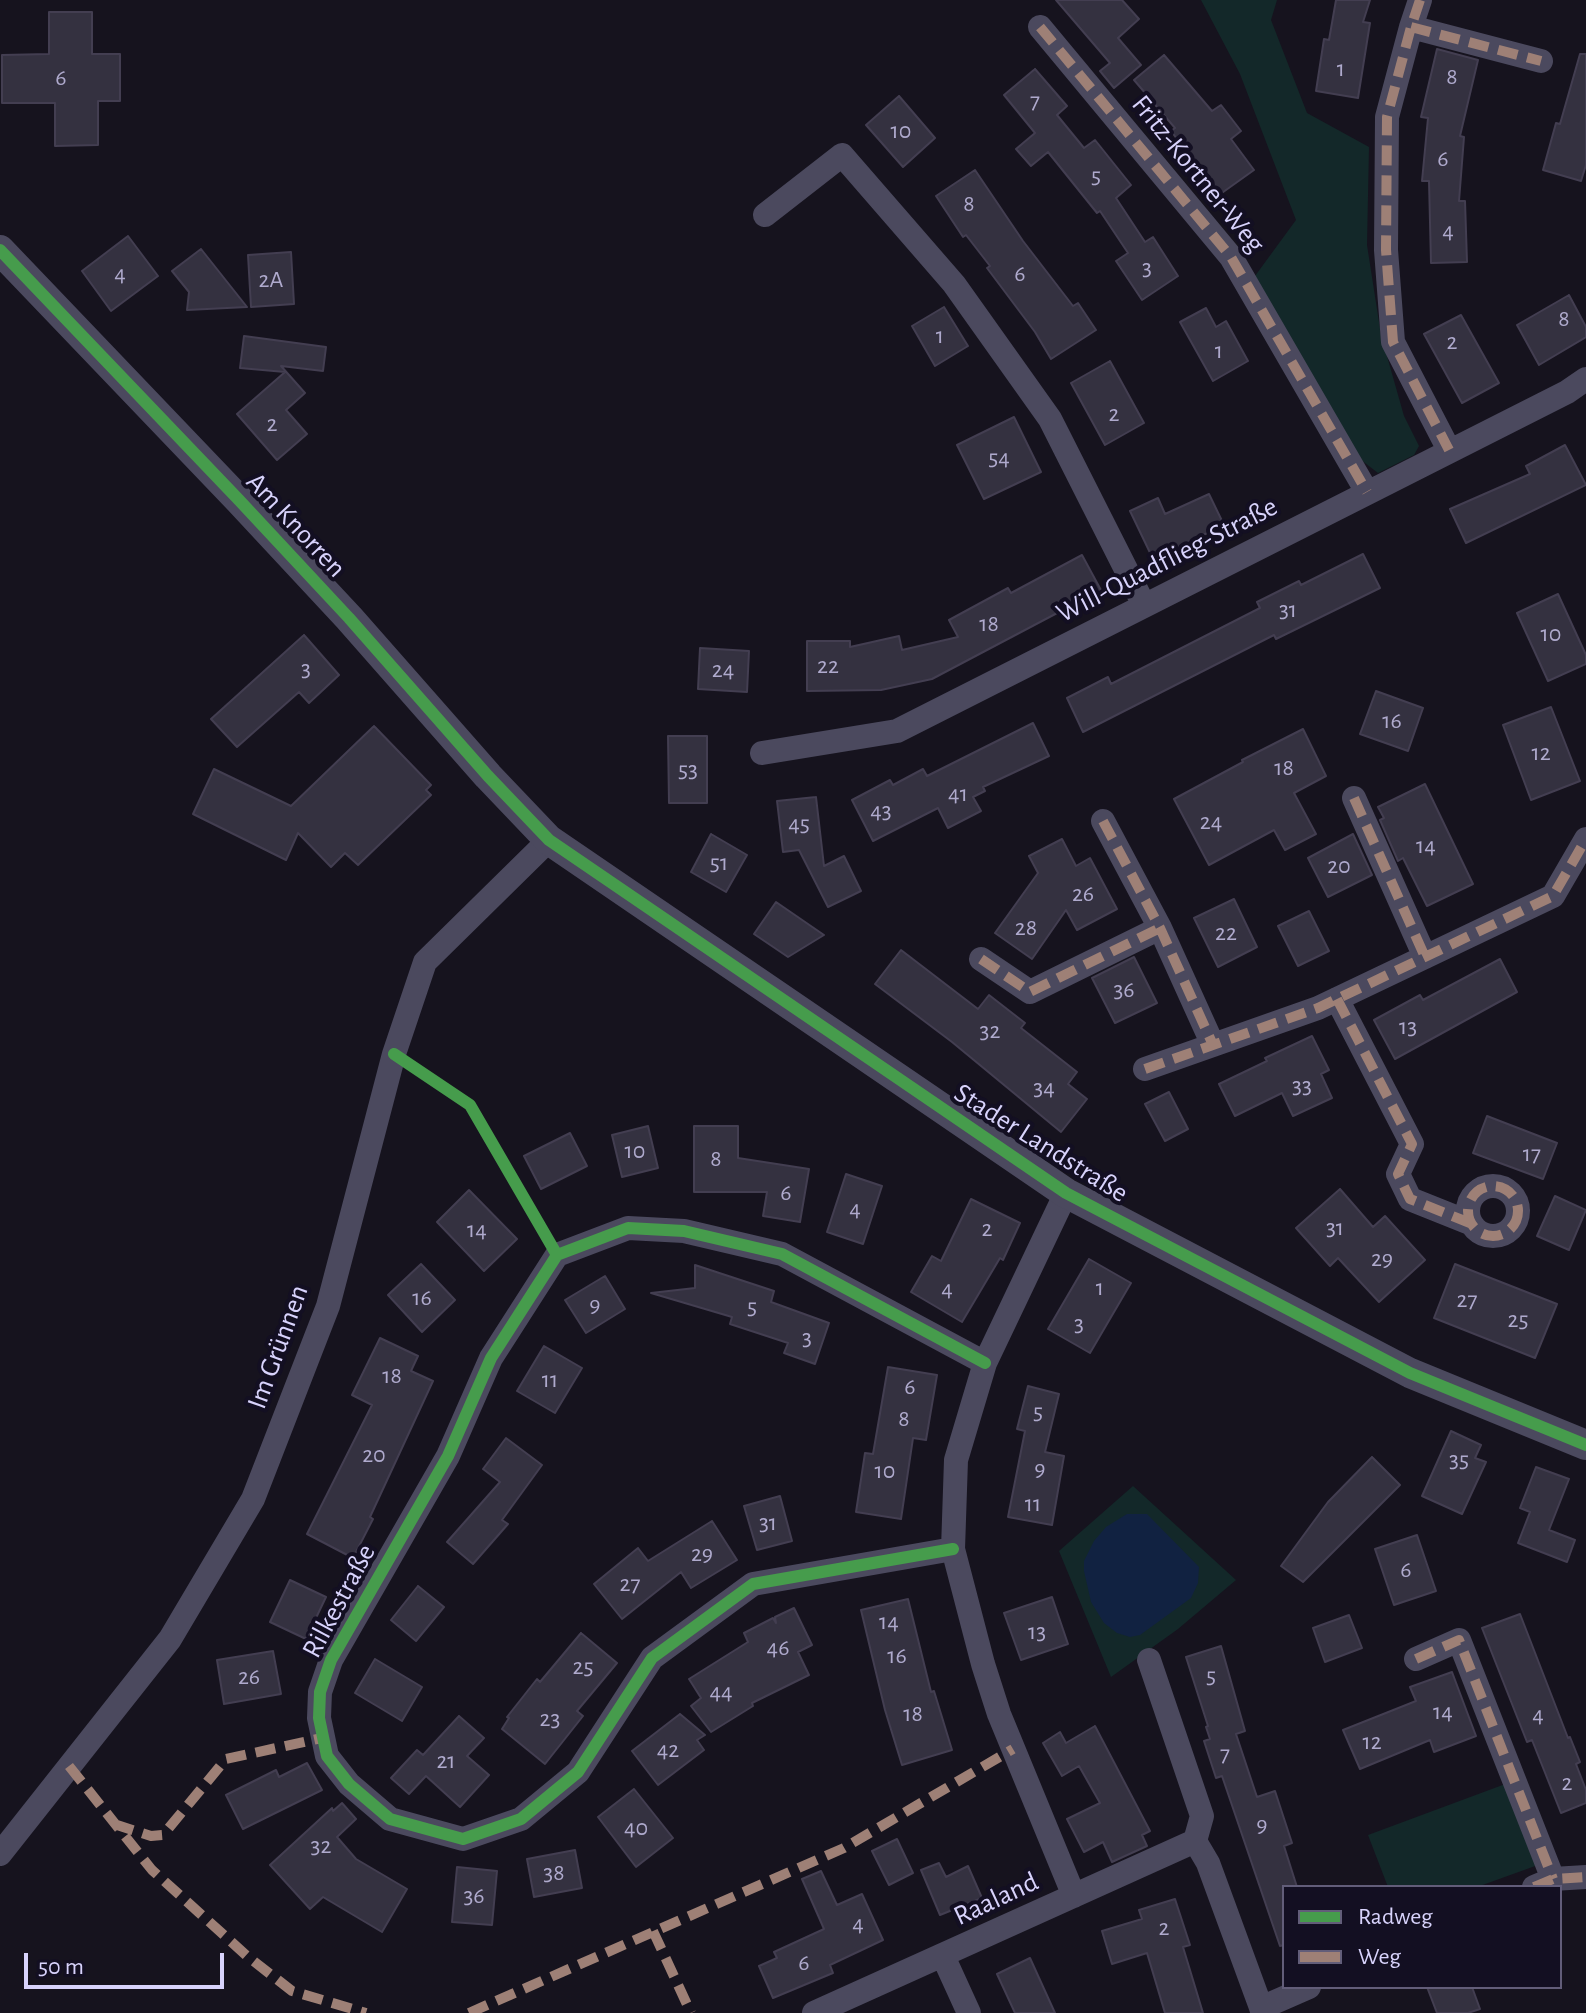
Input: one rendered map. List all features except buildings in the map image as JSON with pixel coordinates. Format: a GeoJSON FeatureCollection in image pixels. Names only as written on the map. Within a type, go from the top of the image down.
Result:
{"type":"FeatureCollection","features":[{"type":"Feature","properties":{"kind":"street"},"geometry":{"type":"LineString","coordinates":[[1420,0],[1387,117],[1386,250],[1393,342],[1449,450]]}},
{"type":"Feature","properties":{"kind":"street","name":"Fritz-Kortner-Weg"},"geometry":{"type":"LineString","coordinates":[[1040,27],[1231,257],[1367,492]]}},
{"type":"Feature","properties":{"kind":"street"},"geometry":{"type":"LineString","coordinates":[[1411,27],[1541,61]]}},
{"type":"Feature","properties":{"kind":"street"},"geometry":{"type":"LineString","coordinates":[[765,215],[842,155],[954,284],[1050,419],[1144,605]]}},
{"type":"Feature","properties":{"kind":"street","name":"Am Knorren"},"geometry":{"type":"LineString","coordinates":[[0,250],[260,522],[549,840]]}},
{"type":"Feature","properties":{"kind":"street","name":"Will-Quadflieg-Straße"},"geometry":{"type":"LineString","coordinates":[[762,753],[897,731],[1567,392],[1586,379]]}},
{"type":"Feature","properties":{"kind":"street"},"geometry":{"type":"LineString","coordinates":[[1354,798],[1425,957]]}},
{"type":"Feature","properties":{"kind":"street"},"geometry":{"type":"LineString","coordinates":[[1103,821],[1160,928],[1213,1045]]}},
{"type":"Feature","properties":{"kind":"street"},"geometry":{"type":"LineString","coordinates":[[1145,1069],[1318,1008],[1553,896],[1586,839]]}},
{"type":"Feature","properties":{"kind":"street","name":"Stader Landstraße"},"geometry":{"type":"LineString","coordinates":[[549,840],[1066,1193],[1410,1373],[1586,1445]]}},
{"type":"Feature","properties":{"kind":"street","name":"Im Grünnen"},"geometry":{"type":"LineString","coordinates":[[0,1854],[170,1639],[253,1499],[328,1306],[394,1054],[425,962],[549,840]]}},
{"type":"Feature","properties":{"kind":"street"},"geometry":{"type":"LineString","coordinates":[[981,959],[1030,992],[1160,928]]}},
{"type":"Feature","properties":{"kind":"street"},"geometry":{"type":"LineString","coordinates":[[1337,999],[1412,1144],[1398,1174],[1410,1199],[1470,1223]]}},
{"type":"Feature","properties":{"kind":"street"},"geometry":{"type":"LineString","coordinates":[[1066,1193],[985,1363],[956,1460],[953,1549],[999,1714],[1074,1896]]}},
{"type":"Feature","properties":{"kind":"street","name":"Rilkestraße"},"geometry":{"type":"LineString","coordinates":[[953,1549],[753,1584],[652,1658],[578,1772],[521,1819],[463,1839],[390,1819],[349,1784],[327,1756],[319,1718],[320,1692],[331,1660],[448,1456],[491,1358],[557,1255],[628,1228],[684,1231],[782,1254],[985,1363]]}},
{"type":"Feature","properties":{"kind":"street"},"geometry":{"type":"LineString","coordinates":[[1416,1659],[1459,1640],[1544,1883],[1586,1877]]}},
{"type":"Feature","properties":{"kind":"street"},"geometry":{"type":"LineString","coordinates":[[1149,1660],[1202,1816],[1195,1841],[1208,1863],[1262,2010],[1305,1989]]}},
{"type":"Feature","properties":{"kind":"street","name":"Raaland"},"geometry":{"type":"LineString","coordinates":[[814,2013],[1195,1841]]}},
{"type":"Feature","properties":{"kind":"street","name":"Raaland"},"geometry":{"type":"LineString","coordinates":[[943,1956],[969,2013]]}},
{"type":"Feature","properties":{"kind":"green space"},"geometry":{"type":"Polygon","coordinates":[[[1201,0],[1277,0],[1271,20],[1307,113],[1369,147],[1367,245],[1381,335],[1404,416],[1419,446],[1414,455],[1378,473],[1352,453],[1255,276],[1296,220],[1240,74],[1201,0]]]}},
{"type":"Feature","properties":{"kind":"green space"},"geometry":{"type":"Polygon","coordinates":[[[1133,1486],[1236,1580],[1178,1629],[1111,1677],[1059,1551],[1133,1486]]]}},
{"type":"Feature","properties":{"kind":"green space"},"geometry":{"type":"Polygon","coordinates":[[[1508,1783],[1538,1865],[1483,1885],[1387,1885],[1368,1835],[1508,1783]]]}},
{"type":"Feature","properties":{"kind":"water"},"geometry":{"type":"Polygon","coordinates":[[[1127,1514],[1147,1514],[1199,1567],[1198,1583],[1191,1598],[1140,1635],[1130,1637],[1117,1633],[1104,1623],[1091,1602],[1084,1571],[1084,1561],[1094,1541],[1106,1527],[1127,1514]]]}},
{"type":"Feature","properties":{"kind":"marked path"},"geometry":{"type":"LineString","coordinates":[[1420,0],[1387,117],[1386,250],[1393,342],[1449,450]]}},
{"type":"Feature","properties":{"kind":"marked path"},"geometry":{"type":"LineString","coordinates":[[1040,27],[1231,257],[1367,492]]}},
{"type":"Feature","properties":{"kind":"marked path"},"geometry":{"type":"LineString","coordinates":[[1411,27],[1541,61]]}},
{"type":"Feature","properties":{"kind":"marked path"},"geometry":{"type":"LineString","coordinates":[[1354,798],[1425,957]]}},
{"type":"Feature","properties":{"kind":"marked path"},"geometry":{"type":"LineString","coordinates":[[1103,821],[1160,928],[1213,1045]]}},
{"type":"Feature","properties":{"kind":"marked path"},"geometry":{"type":"LineString","coordinates":[[1145,1069],[1318,1008],[1553,896],[1586,839]]}},
{"type":"Feature","properties":{"kind":"marked path"},"geometry":{"type":"LineString","coordinates":[[981,959],[1030,992],[1160,928]]}},
{"type":"Feature","properties":{"kind":"marked path"},"geometry":{"type":"LineString","coordinates":[[1337,999],[1412,1144],[1398,1174],[1410,1199],[1470,1223]]}},
{"type":"Feature","properties":{"kind":"marked path"},"geometry":{"type":"LineString","coordinates":[[1493,1186],[1511,1193],[1518,1211],[1511,1229],[1493,1236],[1475,1229],[1468,1211],[1475,1193],[1493,1186]]}},
{"type":"Feature","properties":{"kind":"marked path"},"geometry":{"type":"LineString","coordinates":[[1416,1659],[1459,1640],[1553,1879]]}},
{"type":"Feature","properties":{"kind":"marked path"},"geometry":{"type":"LineString","coordinates":[[114,1824],[151,1836],[163,1835],[226,1759],[322,1738]]}},
{"type":"Feature","properties":{"kind":"marked path"},"geometry":{"type":"LineString","coordinates":[[469,2013],[844,1848],[1013,1749]]}},
{"type":"Feature","properties":{"kind":"marked path"},"geometry":{"type":"LineString","coordinates":[[69,1766],[152,1870],[247,1956],[292,1991],[366,2013]]}},
{"type":"Feature","properties":{"kind":"marked path"},"geometry":{"type":"LineString","coordinates":[[1539,1885],[1553,1879],[1586,1877]]}},
{"type":"Feature","properties":{"kind":"marked path"},"geometry":{"type":"LineString","coordinates":[[653,1931],[691,2013]]}},
{"type":"Feature","properties":{"kind":"cycle path"},"geometry":{"type":"LineString","coordinates":[[0,250],[349,618],[488,776],[549,840],[1066,1193],[1410,1373],[1586,1445]]}},
{"type":"Feature","properties":{"kind":"cycle path"},"geometry":{"type":"LineString","coordinates":[[394,1054],[470,1105],[557,1255]]}},
{"type":"Feature","properties":{"kind":"cycle path"},"geometry":{"type":"LineString","coordinates":[[953,1549],[753,1584],[652,1658],[578,1772],[521,1819],[463,1839],[390,1819],[349,1784],[327,1756],[319,1718],[320,1692],[331,1660],[448,1456],[491,1358],[557,1255],[628,1228],[684,1231],[782,1254],[985,1363]]}}]}
